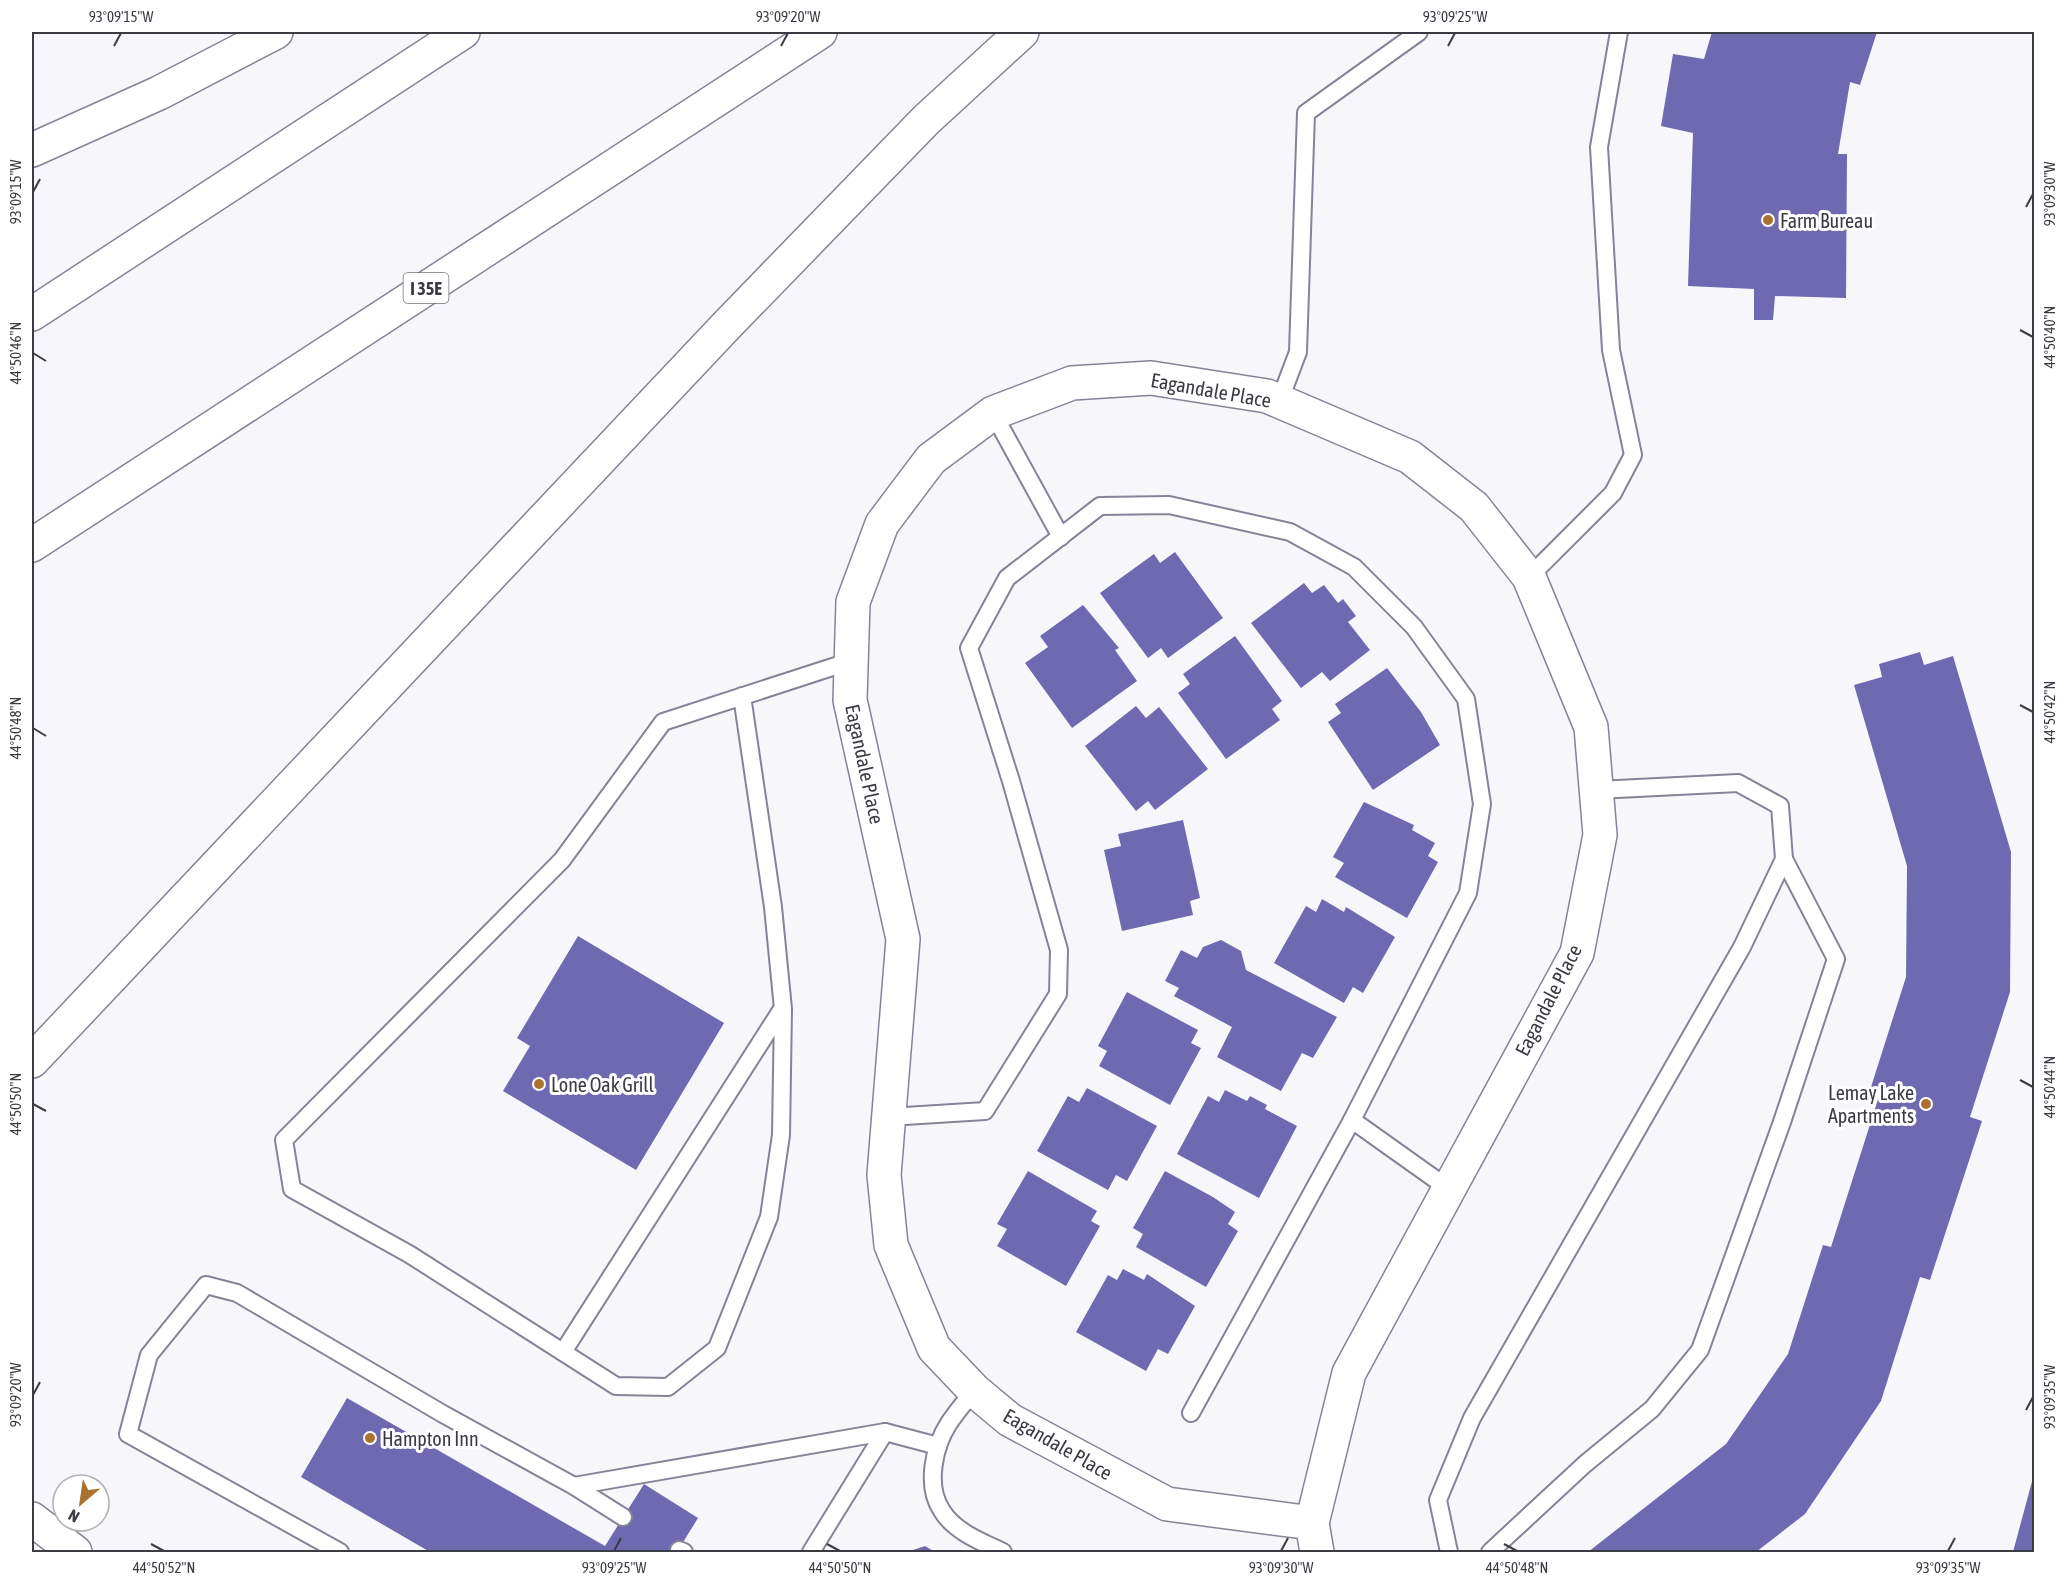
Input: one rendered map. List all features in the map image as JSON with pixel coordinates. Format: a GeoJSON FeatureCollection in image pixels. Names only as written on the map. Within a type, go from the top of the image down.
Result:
{"type":"FeatureCollection","features":[{"type":"Feature","properties":{"kind":"main road"},"geometry":{"type":"LineString","coordinates":[[32,150],[159,93],[276,32]]}},
{"type":"Feature","properties":{"kind":"main road"},"geometry":{"type":"LineString","coordinates":[[32,314],[463,32]]}},
{"type":"Feature","properties":{"kind":"main road","name":"I 35E"},"geometry":{"type":"LineString","coordinates":[[32,545],[820,32]]}},
{"type":"Feature","properties":{"kind":"main road"},"geometry":{"type":"LineString","coordinates":[[32,1061],[727,325],[926,120],[1022,32]]}},
{"type":"Feature","properties":{"kind":"main road","name":"Eagandale Place"},"geometry":{"type":"LineString","coordinates":[[1151,378],[1268,396],[1280,402],[1410,457],[1474,507],[1529,577],[1591,727],[1600,835],[1577,953],[1349,1373],[1315,1538],[1167,1504],[1010,1420],[974,1390],[934,1347],[891,1245],[884,1175],[903,939],[850,700],[853,602],[882,524],[930,459],[993,412],[1072,383],[1151,378]]}},
{"type":"Feature","properties":{"kind":"main road"},"geometry":{"type":"LineString","coordinates":[[32,1519],[75,1552]]}},
{"type":"Feature","properties":{"kind":"main road"},"geometry":{"type":"LineString","coordinates":[[32,1546],[43,1552]]}},
{"type":"Feature","properties":{"kind":"lane"},"geometry":{"type":"LineString","coordinates":[[1280,402],[1298,352],[1306,113],[1419,32]]}},
{"type":"Feature","properties":{"kind":"lane"},"geometry":{"type":"LineString","coordinates":[[1529,577],[1613,493],[1633,455],[1611,350],[1599,147],[1619,32]]}},
{"type":"Feature","properties":{"kind":"lane"},"geometry":{"type":"LineString","coordinates":[[993,412],[1061,537]]}},
{"type":"Feature","properties":{"kind":"lane"},"geometry":{"type":"LineString","coordinates":[[889,1117],[985,1111],[1058,994],[1059,950],[1011,781],[969,648],[1007,579],[1100,506],[1169,504],[1290,532],[1354,567],[1414,627],[1466,699],[1482,804],[1468,893],[1352,1120],[1191,1413]]}},
{"type":"Feature","properties":{"kind":"lane"},"geometry":{"type":"LineString","coordinates":[[742,696],[773,907],[783,1009],[781,1135],[769,1218],[717,1348],[668,1387],[616,1386],[409,1254],[292,1189],[284,1140],[562,860],[663,722],[742,696],[851,661]]}},
{"type":"Feature","properties":{"kind":"lane"},"geometry":{"type":"LineString","coordinates":[[1490,1552],[1585,1464],[1652,1408],[1700,1350],[1782,1122],[1836,959],[1784,859],[1780,806],[1738,783],[1597,790]]}},
{"type":"Feature","properties":{"kind":"lane"},"geometry":{"type":"LineString","coordinates":[[1449,1552],[1438,1500],[1473,1418],[1742,947],[1784,859]]}},
{"type":"Feature","properties":{"kind":"lane"},"geometry":{"type":"LineString","coordinates":[[563,1352],[783,1009]]}},
{"type":"Feature","properties":{"kind":"lane"},"geometry":{"type":"LineString","coordinates":[[1352,1120],[1449,1189]]}},
{"type":"Feature","properties":{"kind":"lane"},"geometry":{"type":"LineString","coordinates":[[340,1552],[128,1434],[149,1355],[206,1285],[237,1293],[443,1414],[574,1486],[623,1517]]}},
{"type":"Feature","properties":{"kind":"lane"},"geometry":{"type":"LineString","coordinates":[[974,1390],[949,1423],[938,1446],[933,1477],[935,1495],[942,1511],[967,1534],[1003,1552]]}},
{"type":"Feature","properties":{"kind":"lane"},"geometry":{"type":"LineString","coordinates":[[574,1486],[885,1432],[938,1446]]}},
{"type":"Feature","properties":{"kind":"lane"},"geometry":{"type":"LineString","coordinates":[[811,1552],[885,1432]]}},
{"type":"Feature","properties":{"kind":"building","name":"Farm Bureau"},"geometry":{"type":"Polygon","coordinates":[[[1712,32],[1877,32],[1860,85],[1850,82],[1838,154],[1847,154],[1846,298],[1775,296],[1773,320],[1754,320],[1754,289],[1688,286],[1693,133],[1661,126],[1673,54],[1704,59],[1712,32]]]}},
{"type":"Feature","properties":{"kind":"building"},"geometry":{"type":"Polygon","coordinates":[[[1175,552],[1223,618],[1168,658],[1161,648],[1148,658],[1100,593],[1154,554],[1160,563],[1175,552]]]}},
{"type":"Feature","properties":{"kind":"building"},"geometry":{"type":"Polygon","coordinates":[[[1304,583],[1312,593],[1324,585],[1338,603],[1343,599],[1356,616],[1348,622],[1370,650],[1330,681],[1322,672],[1301,688],[1251,623],[1304,583]]]}},
{"type":"Feature","properties":{"kind":"building"},"geometry":{"type":"Polygon","coordinates":[[[1083,605],[1119,648],[1115,650],[1137,681],[1072,728],[1025,663],[1048,647],[1040,636],[1083,605]]]}},
{"type":"Feature","properties":{"kind":"building"},"geometry":{"type":"Polygon","coordinates":[[[1235,636],[1282,701],[1272,709],[1280,720],[1226,759],[1178,693],[1190,684],[1183,674],[1235,636]]]}},
{"type":"Feature","properties":{"kind":"building","name":"Lemay Lake Apartments"},"geometry":{"type":"Polygon","coordinates":[[[1920,652],[1924,665],[1953,656],[2011,852],[2010,992],[1970,1117],[1982,1121],[1930,1280],[1920,1277],[1881,1401],[1805,1514],[1756,1552],[1588,1552],[1726,1444],[1788,1354],[1823,1245],[1831,1247],[1881,1090],[1871,1087],[1906,977],[1907,866],[1854,685],[1882,677],[1879,664],[1920,652]]]}},
{"type":"Feature","properties":{"kind":"building"},"geometry":{"type":"Polygon","coordinates":[[[1387,668],[1421,712],[1440,745],[1373,790],[1328,722],[1341,713],[1335,704],[1387,668]]]}},
{"type":"Feature","properties":{"kind":"building"},"geometry":{"type":"Polygon","coordinates":[[[1136,706],[1146,718],[1159,707],[1208,769],[1155,810],[1148,801],[1136,811],[1085,746],[1136,706]]]}},
{"type":"Feature","properties":{"kind":"building"},"geometry":{"type":"Polygon","coordinates":[[[1364,802],[1414,825],[1412,830],[1435,843],[1428,856],[1438,862],[1407,918],[1335,877],[1344,863],[1333,857],[1364,802]]]}},
{"type":"Feature","properties":{"kind":"building"},"geometry":{"type":"Polygon","coordinates":[[[1183,820],[1200,898],[1190,901],[1193,915],[1122,931],[1104,850],[1121,846],[1118,834],[1183,820]]]}},
{"type":"Feature","properties":{"kind":"building"},"geometry":{"type":"Polygon","coordinates":[[[1322,899],[1344,912],[1346,907],[1395,937],[1363,993],[1353,987],[1344,1003],[1274,963],[1306,906],[1316,912],[1322,899]]]}},
{"type":"Feature","properties":{"kind":"building"},"geometry":{"type":"Polygon","coordinates":[[[578,936],[724,1023],[636,1170],[503,1091],[530,1046],[517,1038],[578,936]]]}},
{"type":"Feature","properties":{"kind":"building"},"geometry":{"type":"Polygon","coordinates":[[[1221,940],[1241,951],[1246,970],[1337,1017],[1313,1058],[1302,1053],[1281,1091],[1217,1057],[1232,1027],[1174,996],[1179,988],[1165,981],[1181,950],[1197,958],[1203,947],[1221,940]]]}},
{"type":"Feature","properties":{"kind":"building"},"geometry":{"type":"Polygon","coordinates":[[[1127,992],[1198,1030],[1191,1043],[1201,1048],[1170,1105],[1099,1066],[1107,1051],[1098,1046],[1127,992]]]}},
{"type":"Feature","properties":{"kind":"building"},"geometry":{"type":"Polygon","coordinates":[[[1087,1088],[1157,1126],[1127,1181],[1116,1175],[1108,1190],[1037,1151],[1068,1096],[1079,1102],[1087,1088]]]}},
{"type":"Feature","properties":{"kind":"building"},"geometry":{"type":"Polygon","coordinates":[[[1225,1090],[1247,1101],[1250,1096],[1267,1105],[1265,1109],[1297,1126],[1259,1198],[1177,1154],[1208,1096],[1219,1102],[1225,1090]]]}},
{"type":"Feature","properties":{"kind":"building"},"geometry":{"type":"Polygon","coordinates":[[[1028,1171],[1097,1211],[1091,1221],[1100,1226],[1066,1286],[997,1246],[1007,1229],[997,1224],[1028,1171]]]}},
{"type":"Feature","properties":{"kind":"building"},"geometry":{"type":"Polygon","coordinates":[[[1165,1171],[1213,1197],[1235,1212],[1228,1224],[1238,1231],[1206,1287],[1136,1247],[1143,1234],[1133,1228],[1165,1171]]]}},
{"type":"Feature","properties":{"kind":"building"},"geometry":{"type":"Polygon","coordinates":[[[1123,1269],[1144,1280],[1147,1274],[1195,1306],[1168,1354],[1158,1349],[1146,1371],[1076,1332],[1108,1275],[1117,1280],[1123,1269]]]}},
{"type":"Feature","properties":{"kind":"building","name":"Hampton Inn"},"geometry":{"type":"Polygon","coordinates":[[[347,1398],[605,1546],[644,1484],[698,1518],[677,1552],[430,1552],[301,1477],[347,1398]]]}},
{"type":"Feature","properties":{"kind":"building"},"geometry":{"type":"Polygon","coordinates":[[[2034,1474],[2034,1552],[2013,1552],[2034,1474]]]}},
{"type":"Feature","properties":{"kind":"building"},"geometry":{"type":"Polygon","coordinates":[[[925,1546],[935,1552],[907,1552],[925,1546]]]}},
{"type":"Feature","properties":{"kind":"place","name":"Farm Bureau"},"geometry":{"type":"Point","coordinates":[1768,220]}},
{"type":"Feature","properties":{"kind":"place","name":"Lone Oak Grill"},"geometry":{"type":"Point","coordinates":[539,1084]}},
{"type":"Feature","properties":{"kind":"place","name":"Lemay Lake Apartments"},"geometry":{"type":"Point","coordinates":[1926,1104]}},
{"type":"Feature","properties":{"kind":"place","name":"Hampton Inn"},"geometry":{"type":"Point","coordinates":[370,1438]}}]}
